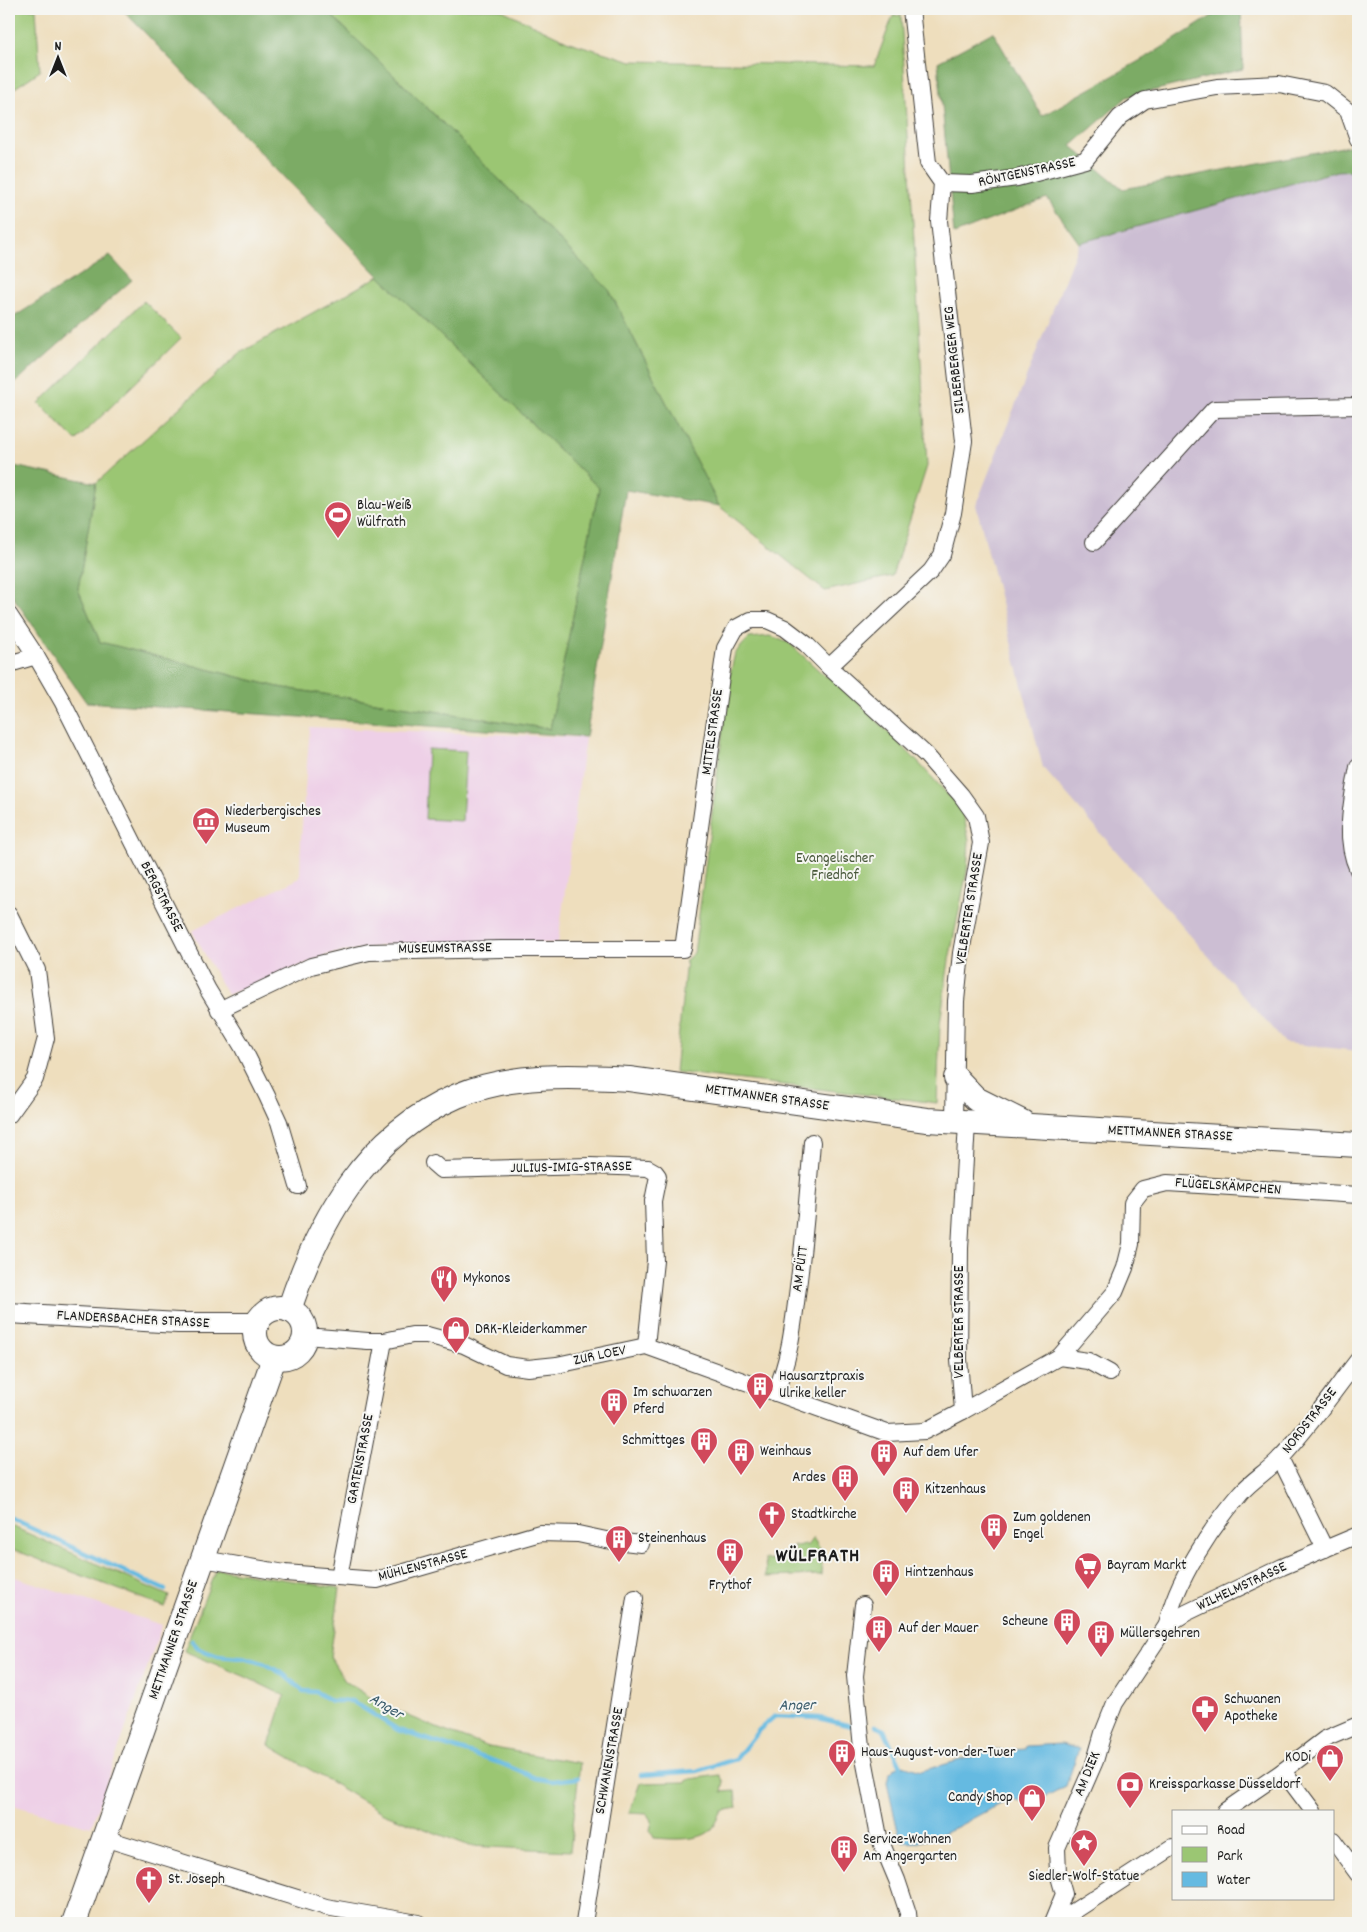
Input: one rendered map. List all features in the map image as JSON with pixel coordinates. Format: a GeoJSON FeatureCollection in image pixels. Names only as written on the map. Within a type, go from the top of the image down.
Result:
{"type":"FeatureCollection","features":[{"type":"Feature","properties":{"kind":"main road","name":"METTMANNER STRASSE"},"geometry":{"type":"LineString","coordinates":[[289,1310],[318,1234],[350,1181],[391,1139],[423,1114],[458,1096],[496,1085],[535,1079],[582,1076],[629,1079],[906,1118],[1358,1145]]}},
{"type":"Feature","properties":{"kind":"main road"},"geometry":{"type":"LineString","coordinates":[[956,1078],[976,1099],[1030,1126]]}},
{"type":"Feature","properties":{"kind":"main road"},"geometry":{"type":"LineString","coordinates":[[271,1310],[289,1310],[303,1322],[305,1336],[302,1346],[291,1356],[274,1358],[266,1354],[256,1340],[257,1323],[271,1310]]}},
{"type":"Feature","properties":{"kind":"main road","name":"METTMANNER STRASSE"},"geometry":{"type":"LineString","coordinates":[[74,1923],[274,1358]]}},
{"type":"Feature","properties":{"kind":"street"},"geometry":{"type":"LineString","coordinates":[[911,9],[928,163],[942,184]]}},
{"type":"Feature","properties":{"kind":"street","name":"RÖNTGENSTRASSE"},"geometry":{"type":"LineString","coordinates":[[942,184],[972,184],[1017,178],[1085,160],[1120,117],[1145,100],[1217,87],[1279,84],[1324,94],[1348,110],[1358,139]]}},
{"type":"Feature","properties":{"kind":"street","name":"SILBERBERGER WEG"},"geometry":{"type":"LineString","coordinates":[[828,667],[932,571],[942,555],[953,514],[964,441],[940,221],[942,184]]}},
{"type":"Feature","properties":{"kind":"street"},"geometry":{"type":"LineString","coordinates":[[1094,542],[1214,410],[1358,406]]}},
{"type":"Feature","properties":{"kind":"street","name":"BERGSTRASSE"},"geometry":{"type":"LineString","coordinates":[[9,615],[62,701],[219,1010],[242,1046],[279,1122],[298,1186]]}},
{"type":"Feature","properties":{"kind":"street","name":"MITTELSTRASSE"},"geometry":{"type":"LineString","coordinates":[[684,949],[724,648],[736,628],[751,620],[767,620],[785,628],[806,644],[828,667]]}},
{"type":"Feature","properties":{"kind":"street"},"geometry":{"type":"LineString","coordinates":[[9,664],[36,656]]}},
{"type":"Feature","properties":{"kind":"street","name":"VELBERTER STRASSE"},"geometry":{"type":"LineString","coordinates":[[828,667],[926,755],[961,795],[976,816],[981,843],[962,952],[956,1001],[956,1078],[960,1122],[958,1358],[963,1411]]}},
{"type":"Feature","properties":{"kind":"street"},"geometry":{"type":"LineString","coordinates":[[1358,767],[1349,828],[1351,850],[1358,870]]}},
{"type":"Feature","properties":{"kind":"street"},"geometry":{"type":"LineString","coordinates":[[9,914],[38,970],[46,1038],[35,1079],[9,1114]]}},
{"type":"Feature","properties":{"kind":"street","name":"MUSEUMSTRASSE"},"geometry":{"type":"LineString","coordinates":[[219,1010],[311,966],[369,952],[501,948],[684,949]]}},
{"type":"Feature","properties":{"kind":"street","name":"AM PÜTT"},"geometry":{"type":"LineString","coordinates":[[775,1393],[784,1373],[793,1323],[805,1236],[812,1142]]}},
{"type":"Feature","properties":{"kind":"street","name":"JULIUS-IMIG-STRASSE"},"geometry":{"type":"LineString","coordinates":[[433,1163],[441,1170],[590,1166],[648,1168],[655,1172],[658,1176],[653,1201],[652,1228],[655,1261],[646,1346]]}},
{"type":"Feature","properties":{"kind":"street","name":"FLÜGELSKÄMPCHEN"},"geometry":{"type":"LineString","coordinates":[[963,1411],[1059,1357],[1114,1292],[1125,1268],[1131,1244],[1132,1203],[1142,1189],[1167,1183],[1358,1195]]}},
{"type":"Feature","properties":{"kind":"street","name":"FLANDERSBACHER STRASSE"},"geometry":{"type":"LineString","coordinates":[[9,1313],[178,1323],[257,1323]]}},
{"type":"Feature","properties":{"kind":"street","name":"ZUR LOEV"},"geometry":{"type":"LineString","coordinates":[[305,1336],[343,1340],[384,1341],[399,1336],[428,1336],[464,1345],[506,1365],[542,1367],[646,1346],[887,1433],[925,1431],[963,1411]]}},
{"type":"Feature","properties":{"kind":"street","name":"GARTENSTRASSE"},"geometry":{"type":"LineString","coordinates":[[339,1577],[384,1341]]}},
{"type":"Feature","properties":{"kind":"street"},"geometry":{"type":"LineString","coordinates":[[1059,1357],[1088,1361],[1110,1373]]}},
{"type":"Feature","properties":{"kind":"street","name":"NORDSTRASSE"},"geometry":{"type":"LineString","coordinates":[[1167,1625],[1170,1610],[1178,1592],[1205,1541],[1241,1492],[1280,1458],[1358,1360]]}},
{"type":"Feature","properties":{"kind":"street","name":"NORDSTRASSE"},"geometry":{"type":"LineString","coordinates":[[1280,1458],[1324,1549]]}},
{"type":"Feature","properties":{"kind":"street","name":"MÜHLENSTRASSE"},"geometry":{"type":"LineString","coordinates":[[203,1559],[285,1573],[377,1580],[540,1533],[578,1534],[606,1540],[641,1544]]}},
{"type":"Feature","properties":{"kind":"street","name":"WILHELMSTRASSE"},"geometry":{"type":"LineString","coordinates":[[1144,1661],[1167,1625],[1186,1613],[1282,1567],[1358,1535]]}},
{"type":"Feature","properties":{"kind":"street","name":"SCHWANENSTRASSE"},"geometry":{"type":"LineString","coordinates":[[584,1923],[635,1598]]}},
{"type":"Feature","properties":{"kind":"street"},"geometry":{"type":"LineString","coordinates":[[863,1605],[855,1676],[862,1748],[879,1837],[897,1880],[909,1923]]}},
{"type":"Feature","properties":{"kind":"street","name":"AM DIEK"},"geometry":{"type":"LineString","coordinates":[[1064,1894],[1058,1873],[1057,1848],[1095,1761],[1103,1733],[1115,1703],[1144,1661]]}},
{"type":"Feature","properties":{"kind":"street"},"geometry":{"type":"LineString","coordinates":[[1226,1810],[1284,1771],[1325,1739],[1358,1725]]}},
{"type":"Feature","properties":{"kind":"street"},"geometry":{"type":"LineString","coordinates":[[1284,1771],[1311,1810]]}},
{"type":"Feature","properties":{"kind":"street"},"geometry":{"type":"LineString","coordinates":[[104,1838],[326,1907],[418,1923]]}},
{"type":"Feature","properties":{"kind":"street"},"geometry":{"type":"LineString","coordinates":[[1334,1841],[1358,1874]]}},
{"type":"Feature","properties":{"kind":"street"},"geometry":{"type":"LineString","coordinates":[[1056,1923],[1172,1848]]}},
{"type":"Feature","properties":{"kind":"street"},"geometry":{"type":"LineString","coordinates":[[1052,1923],[1064,1894],[1088,1903]]}},
{"type":"Feature","properties":{"kind":"shaded area"},"geometry":{"type":"Polygon","coordinates":[[[1358,170],[1358,1051],[1285,1043],[1043,768],[976,505],[1079,243],[1337,171],[1358,170]]]}},
{"type":"Feature","properties":{"kind":"shaded area"},"geometry":{"type":"Polygon","coordinates":[[[310,727],[585,738],[558,943],[393,944],[330,954],[227,995],[192,931],[300,878],[301,838],[310,727]]]}},
{"type":"Feature","properties":{"kind":"shaded area"},"geometry":{"type":"Polygon","coordinates":[[[9,1575],[162,1625],[91,1827],[9,1804],[9,1575]]]}},
{"type":"Feature","properties":{"kind":"green space"},"geometry":{"type":"Polygon","coordinates":[[[9,9],[36,9],[40,71],[9,92],[9,9]]]}},
{"type":"Feature","properties":{"kind":"green space"},"geometry":{"type":"Polygon","coordinates":[[[122,9],[325,9],[450,130],[609,290],[719,506],[626,490],[586,737],[86,702],[9,591],[9,465],[96,483],[78,589],[100,642],[278,687],[550,729],[599,488],[379,276],[122,9]]]}},
{"type":"Feature","properties":{"kind":"green space"},"geometry":{"type":"Polygon","coordinates":[[[325,9],[500,9],[569,42],[632,61],[874,66],[893,16],[901,15],[927,466],[892,576],[825,591],[719,506],[609,290],[450,130],[325,9]]]}},
{"type":"Feature","properties":{"kind":"green space"},"geometry":{"type":"Polygon","coordinates":[[[1223,9],[1241,9],[1243,69],[1127,97],[1071,146],[1123,189],[1358,144],[1358,170],[1337,171],[1079,243],[1047,198],[954,234],[938,62],[993,32],[1042,116],[1155,52],[1223,9]]]}},
{"type":"Feature","properties":{"kind":"green space"},"geometry":{"type":"Polygon","coordinates":[[[110,256],[132,280],[9,388],[9,320],[110,256]]]}},
{"type":"Feature","properties":{"kind":"green space","name":"Blau-Weiß Wülfrath"},"geometry":{"type":"Polygon","coordinates":[[[379,276],[599,488],[550,729],[278,687],[100,642],[78,589],[96,483],[240,353],[379,276]]]}},
{"type":"Feature","properties":{"kind":"green space"},"geometry":{"type":"Polygon","coordinates":[[[144,301],[181,338],[76,441],[39,403],[144,301]]]}},
{"type":"Feature","properties":{"kind":"green space","name":"Evangelischer Friedhof"},"geometry":{"type":"Polygon","coordinates":[[[770,636],[789,643],[825,676],[835,678],[916,760],[962,810],[969,840],[967,871],[949,960],[940,1024],[937,1103],[675,1072],[686,960],[694,953],[730,675],[735,653],[749,638],[770,636]]]}},
{"type":"Feature","properties":{"kind":"green space"},"geometry":{"type":"Polygon","coordinates":[[[428,749],[466,751],[462,821],[425,819],[428,749]]]}},
{"type":"Feature","properties":{"kind":"green space"},"geometry":{"type":"Polygon","coordinates":[[[9,1525],[169,1596],[165,1607],[9,1548],[9,1525]]]}},
{"type":"Feature","properties":{"kind":"green space"},"geometry":{"type":"Polygon","coordinates":[[[813,1538],[822,1552],[821,1575],[766,1577],[765,1559],[772,1561],[772,1559],[788,1558],[790,1560],[796,1553],[793,1545],[800,1547],[800,1545],[805,1544],[806,1547],[813,1538]]]}},
{"type":"Feature","properties":{"kind":"green space"},"geometry":{"type":"Polygon","coordinates":[[[216,1569],[340,1588],[330,1657],[345,1681],[379,1703],[439,1729],[489,1747],[580,1763],[570,1851],[470,1846],[383,1813],[269,1745],[285,1696],[184,1651],[216,1569]]]}},
{"type":"Feature","properties":{"kind":"green space"},"geometry":{"type":"Polygon","coordinates":[[[720,1775],[724,1782],[722,1792],[735,1791],[737,1808],[722,1811],[712,1829],[701,1836],[685,1839],[654,1838],[650,1830],[652,1822],[647,1814],[629,1813],[640,1783],[685,1782],[690,1779],[720,1775]]]}},
{"type":"Feature","properties":{"kind":"water"},"geometry":{"type":"Polygon","coordinates":[[[1061,1744],[1079,1749],[1066,1786],[1035,1800],[1014,1800],[1001,1804],[956,1828],[925,1840],[912,1843],[900,1840],[887,1783],[889,1774],[896,1767],[903,1765],[921,1771],[1000,1749],[1002,1751],[1025,1749],[1026,1746],[1061,1744]]]}},
{"type":"Feature","properties":{"kind":"waterway","name":"Anger"},"geometry":{"type":"LineString","coordinates":[[9,1518],[165,1590]]}},
{"type":"Feature","properties":{"kind":"waterway","name":"Anger"},"geometry":{"type":"LineString","coordinates":[[192,1641],[199,1649],[218,1656],[250,1659],[265,1664],[283,1674],[303,1691],[316,1692],[331,1701],[352,1701],[398,1730],[500,1763],[536,1778],[552,1781],[578,1778]]}},
{"type":"Feature","properties":{"kind":"waterway","name":"Anger"},"geometry":{"type":"LineString","coordinates":[[641,1775],[697,1771],[736,1759],[759,1730],[775,1716],[819,1718],[851,1726]]}},
{"type":"Feature","properties":{"kind":"waterway","name":"Anger"},"geometry":{"type":"LineString","coordinates":[[875,1726],[884,1730],[901,1766]]}},
{"type":"Feature","properties":{"kind":"place","name":"Blau-Weiß Wülfrath"},"geometry":{"type":"Point","coordinates":[338,539]}},
{"type":"Feature","properties":{"kind":"place","name":"Niederbergisches Museum"},"geometry":{"type":"Point","coordinates":[206,845]}},
{"type":"Feature","properties":{"kind":"place","name":"Mykonos"},"geometry":{"type":"Point","coordinates":[444,1303]}},
{"type":"Feature","properties":{"kind":"place","name":"DRK-Kleiderkammer"},"geometry":{"type":"Point","coordinates":[456,1354]}},
{"type":"Feature","properties":{"kind":"place","name":"Hausarztpraxis Ulrike keller"},"geometry":{"type":"Point","coordinates":[760,1410]}},
{"type":"Feature","properties":{"kind":"place","name":"Im schwarzen Pferd"},"geometry":{"type":"Point","coordinates":[614,1426]}},
{"type":"Feature","properties":{"kind":"place","name":"Schmittges"},"geometry":{"type":"Point","coordinates":[704,1465]}},
{"type":"Feature","properties":{"kind":"place","name":"Weinhaus"},"geometry":{"type":"Point","coordinates":[741,1476]}},
{"type":"Feature","properties":{"kind":"place","name":"Auf dem Ufer"},"geometry":{"type":"Point","coordinates":[884,1477]}},
{"type":"Feature","properties":{"kind":"place","name":"Ardes"},"geometry":{"type":"Point","coordinates":[845,1502]}},
{"type":"Feature","properties":{"kind":"place","name":"Kitzenhaus"},"geometry":{"type":"Point","coordinates":[906,1514]}},
{"type":"Feature","properties":{"kind":"place","name":"Stadtkirche"},"geometry":{"type":"Point","coordinates":[772,1539]}},
{"type":"Feature","properties":{"kind":"place","name":"Zum goldenen Engel"},"geometry":{"type":"Point","coordinates":[994,1551]}},
{"type":"Feature","properties":{"kind":"place","name":"Steinenhaus"},"geometry":{"type":"Point","coordinates":[619,1563]}},
{"type":"Feature","properties":{"kind":"place","name":"Frythof"},"geometry":{"type":"Point","coordinates":[730,1576]}},
{"type":"Feature","properties":{"kind":"place","name":"Bayram Markt"},"geometry":{"type":"Point","coordinates":[1088,1590]}},
{"type":"Feature","properties":{"kind":"place","name":"Hintzenhaus"},"geometry":{"type":"Point","coordinates":[886,1597]}},
{"type":"Feature","properties":{"kind":"place","name":"Scheune"},"geometry":{"type":"Point","coordinates":[1067,1646]}},
{"type":"Feature","properties":{"kind":"place","name":"Auf der Mauer"},"geometry":{"type":"Point","coordinates":[879,1653]}},
{"type":"Feature","properties":{"kind":"place","name":"Müllersgehren"},"geometry":{"type":"Point","coordinates":[1101,1658]}},
{"type":"Feature","properties":{"kind":"place","name":"Schwanen Apotheke"},"geometry":{"type":"Point","coordinates":[1205,1733]}},
{"type":"Feature","properties":{"kind":"place","name":"Haus-August-von-der-Twer"},"geometry":{"type":"Point","coordinates":[842,1777]}},
{"type":"Feature","properties":{"kind":"place","name":"KODi"},"geometry":{"type":"Point","coordinates":[1330,1782]}},
{"type":"Feature","properties":{"kind":"place","name":"Kreissparkasse Düsseldorf"},"geometry":{"type":"Point","coordinates":[1130,1809]}},
{"type":"Feature","properties":{"kind":"place","name":"Candy Shop"},"geometry":{"type":"Point","coordinates":[1032,1822]}},
{"type":"Feature","properties":{"kind":"place","name":"Siedler-Wolf-Statue"},"geometry":{"type":"Point","coordinates":[1084,1867]}},
{"type":"Feature","properties":{"kind":"place","name":"Service-Wohnen Am Angergarten"},"geometry":{"type":"Point","coordinates":[844,1873]}},
{"type":"Feature","properties":{"kind":"place","name":"St. Joseph"},"geometry":{"type":"Point","coordinates":[149,1904]}},
{"type":"Feature","properties":{"kind":"district","name":"WÜLFRATH"},"geometry":{"type":"Point","coordinates":[818,1557]}}]}
